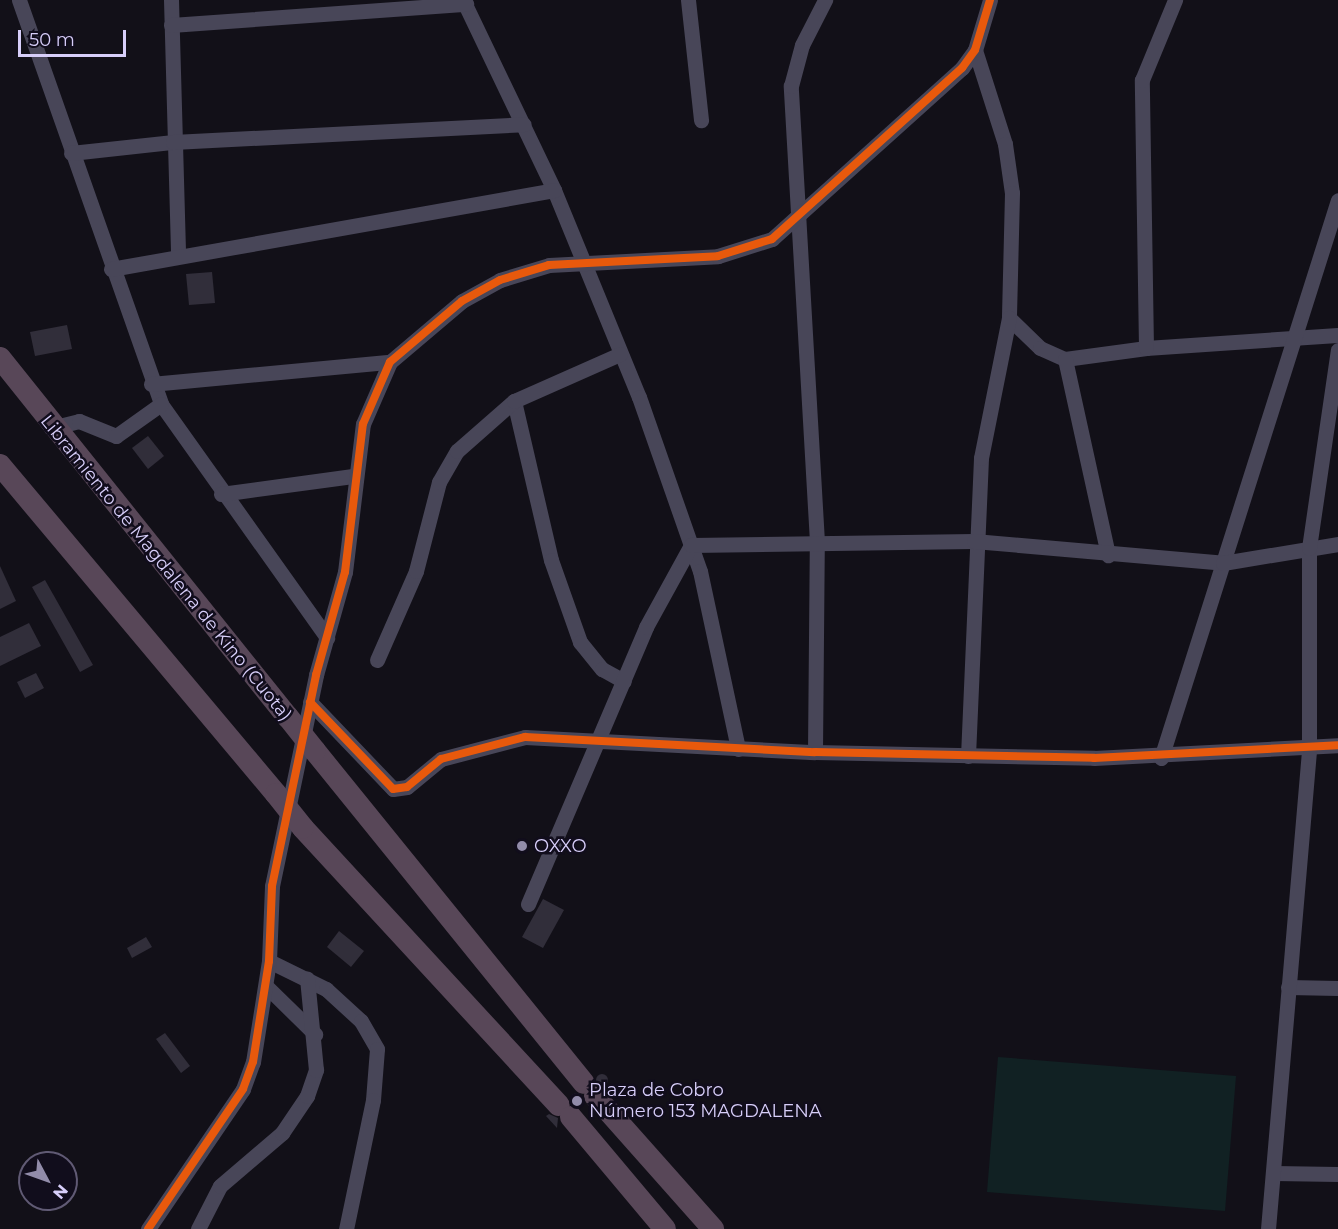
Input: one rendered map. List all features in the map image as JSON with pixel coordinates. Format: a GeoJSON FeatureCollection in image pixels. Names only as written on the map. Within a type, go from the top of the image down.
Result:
{"type":"FeatureCollection","features":[{"type":"Feature","properties":{"kind":"highway","name":"Libramiento de Magdalena de Kino (Cuota)"},"geometry":{"type":"LineString","coordinates":[[0,358],[51,428],[590,1090],[713,1229]]}},
{"type":"Feature","properties":{"kind":"highway"},"geometry":{"type":"LineString","coordinates":[[0,465],[303,828],[565,1111],[665,1229]]}},
{"type":"Feature","properties":{"kind":"street"},"geometry":{"type":"LineString","coordinates":[[19,0],[151,384],[161,404],[221,494],[327,638]]}},
{"type":"Feature","properties":{"kind":"street"},"geometry":{"type":"LineString","coordinates":[[171,0],[173,142],[178,255]]}},
{"type":"Feature","properties":{"kind":"street"},"geometry":{"type":"LineString","coordinates":[[688,0],[701,120]]}},
{"type":"Feature","properties":{"kind":"street"},"geometry":{"type":"LineString","coordinates":[[815,752],[817,542],[791,86],[802,45],[825,0]]}},
{"type":"Feature","properties":{"kind":"street"},"geometry":{"type":"LineString","coordinates":[[148,1229],[243,1089],[266,986],[272,886],[310,702],[345,572],[353,476],[363,424],[390,362],[462,301],[500,280],[581,262],[718,256],[772,239],[798,221],[928,104],[975,50],[990,0]]}},
{"type":"Feature","properties":{"kind":"street"},"geometry":{"type":"LineString","coordinates":[[1146,348],[1142,80],[1174,0]]}},
{"type":"Feature","properties":{"kind":"street"},"geometry":{"type":"LineString","coordinates":[[171,25],[464,2],[554,190],[581,262],[620,354],[690,545],[738,749]]}},
{"type":"Feature","properties":{"kind":"street"},"geometry":{"type":"LineString","coordinates":[[968,756],[974,541],[981,458],[1009,318],[1012,192],[1005,144],[975,50]]}},
{"type":"Feature","properties":{"kind":"street"},"geometry":{"type":"LineString","coordinates":[[71,153],[173,142],[524,124]]}},
{"type":"Feature","properties":{"kind":"street"},"geometry":{"type":"LineString","coordinates":[[111,269],[178,255],[554,190]]}},
{"type":"Feature","properties":{"kind":"street"},"geometry":{"type":"LineString","coordinates":[[1161,758],[1298,337],[1338,200]]}},
{"type":"Feature","properties":{"kind":"street"},"geometry":{"type":"LineString","coordinates":[[1009,318],[1040,348],[1065,359],[1146,348],[1338,335]]}},
{"type":"Feature","properties":{"kind":"street"},"geometry":{"type":"LineString","coordinates":[[1268,1229],[1309,748],[1309,548],[1338,350]]}},
{"type":"Feature","properties":{"kind":"street"},"geometry":{"type":"LineString","coordinates":[[377,660],[410,591],[447,465],[514,401],[620,354]]}},
{"type":"Feature","properties":{"kind":"street"},"geometry":{"type":"LineString","coordinates":[[1065,359],[1108,555]]}},
{"type":"Feature","properties":{"kind":"street"},"geometry":{"type":"LineString","coordinates":[[151,384],[390,362]]}},
{"type":"Feature","properties":{"kind":"street"},"geometry":{"type":"LineString","coordinates":[[514,401],[551,560],[580,642],[602,669],[624,681]]}},
{"type":"Feature","properties":{"kind":"street"},"geometry":{"type":"LineString","coordinates":[[51,428],[79,421],[116,436],[161,404]]}},
{"type":"Feature","properties":{"kind":"street"},"geometry":{"type":"LineString","coordinates":[[221,494],[353,476]]}},
{"type":"Feature","properties":{"kind":"street"},"geometry":{"type":"LineString","coordinates":[[690,545],[974,541],[1108,555],[1223,563],[1338,544]]}},
{"type":"Feature","properties":{"kind":"street"},"geometry":{"type":"LineString","coordinates":[[528,904],[602,743],[624,681],[656,606],[690,545]]}},
{"type":"Feature","properties":{"kind":"street"},"geometry":{"type":"LineString","coordinates":[[310,702],[393,789],[407,787],[441,759],[473,755],[508,739],[815,752],[1161,758],[1338,745]]}},
{"type":"Feature","properties":{"kind":"street"},"geometry":{"type":"LineString","coordinates":[[269,961],[307,978],[361,1021],[377,1049],[373,1100],[346,1229]]}},
{"type":"Feature","properties":{"kind":"street"},"geometry":{"type":"LineString","coordinates":[[198,1229],[220,1186],[296,1117],[316,1070],[315,1034],[307,978]]}},
{"type":"Feature","properties":{"kind":"street"},"geometry":{"type":"LineString","coordinates":[[266,986],[315,1034]]}},
{"type":"Feature","properties":{"kind":"street"},"geometry":{"type":"LineString","coordinates":[[1288,987],[1338,988]]}},
{"type":"Feature","properties":{"kind":"street"},"geometry":{"type":"LineString","coordinates":[[1274,1173],[1338,1174]]}},
{"type":"Feature","properties":{"kind":"shaded area"},"geometry":{"type":"Polygon","coordinates":[[[998,1057],[1236,1076],[1225,1211],[987,1192],[998,1057]]]}},
{"type":"Feature","properties":{"kind":"building"},"geometry":{"type":"Polygon","coordinates":[[[212,272],[215,303],[189,305],[186,274],[212,272]]]}},
{"type":"Feature","properties":{"kind":"building"},"geometry":{"type":"Polygon","coordinates":[[[67,325],[72,349],[35,356],[30,332],[67,325]]]}},
{"type":"Feature","properties":{"kind":"building"},"geometry":{"type":"Polygon","coordinates":[[[148,436],[164,456],[148,469],[132,448],[148,436]]]}},
{"type":"Feature","properties":{"kind":"building"},"geometry":{"type":"Polygon","coordinates":[[[0,566],[16,601],[0,609],[0,566]]]}},
{"type":"Feature","properties":{"kind":"building"},"geometry":{"type":"Polygon","coordinates":[[[45,580],[93,665],[80,672],[32,587],[45,580]]]}},
{"type":"Feature","properties":{"kind":"building"},"geometry":{"type":"Polygon","coordinates":[[[29,623],[41,646],[0,666],[0,637],[29,623]]]}},
{"type":"Feature","properties":{"kind":"building"},"geometry":{"type":"Polygon","coordinates":[[[36,673],[44,688],[25,698],[17,682],[36,673]]]}},
{"type":"Feature","properties":{"kind":"building"},"geometry":{"type":"Polygon","coordinates":[[[543,899],[564,910],[543,948],[522,937],[543,899]]]}},
{"type":"Feature","properties":{"kind":"building"},"geometry":{"type":"Polygon","coordinates":[[[339,931],[364,951],[351,967],[327,947],[339,931]]]}},
{"type":"Feature","properties":{"kind":"building"},"geometry":{"type":"Polygon","coordinates":[[[146,937],[152,947],[132,958],[127,948],[146,937]]]}},
{"type":"Feature","properties":{"kind":"building"},"geometry":{"type":"Polygon","coordinates":[[[165,1033],[190,1066],[181,1073],[156,1039],[165,1033]]]}},
{"type":"Feature","properties":{"kind":"building"},"geometry":{"type":"Polygon","coordinates":[[[604,1074],[607,1075],[607,1085],[600,1086],[597,1085],[596,1078],[597,1075],[604,1074]]]}},
{"type":"Feature","properties":{"kind":"building"},"geometry":{"type":"Polygon","coordinates":[[[577,1093],[582,1095],[584,1100],[582,1105],[577,1107],[572,1105],[570,1100],[572,1095],[577,1093]]]}},
{"type":"Feature","properties":{"kind":"building"},"geometry":{"type":"Polygon","coordinates":[[[549,1114],[558,1118],[557,1128],[546,1116],[549,1114]]]}},
{"type":"Feature","properties":{"kind":"cycle path"},"geometry":{"type":"LineString","coordinates":[[148,1229],[243,1089],[253,1062],[269,961],[272,886],[316,675],[345,572],[363,424],[390,362],[462,301],[500,280],[549,265],[718,256],[772,239],[962,68],[975,50],[990,0]]}},
{"type":"Feature","properties":{"kind":"cycle path"},"geometry":{"type":"LineString","coordinates":[[310,702],[393,789],[407,787],[441,759],[525,737],[815,752],[1094,758],[1338,745]]}},
{"type":"Feature","properties":{"kind":"place","name":"OXXO"},"geometry":{"type":"Point","coordinates":[522,846]}},
{"type":"Feature","properties":{"kind":"place","name":"Plaza de Cobro Número 153 MAGDALENA"},"geometry":{"type":"Point","coordinates":[577,1101]}}]}
